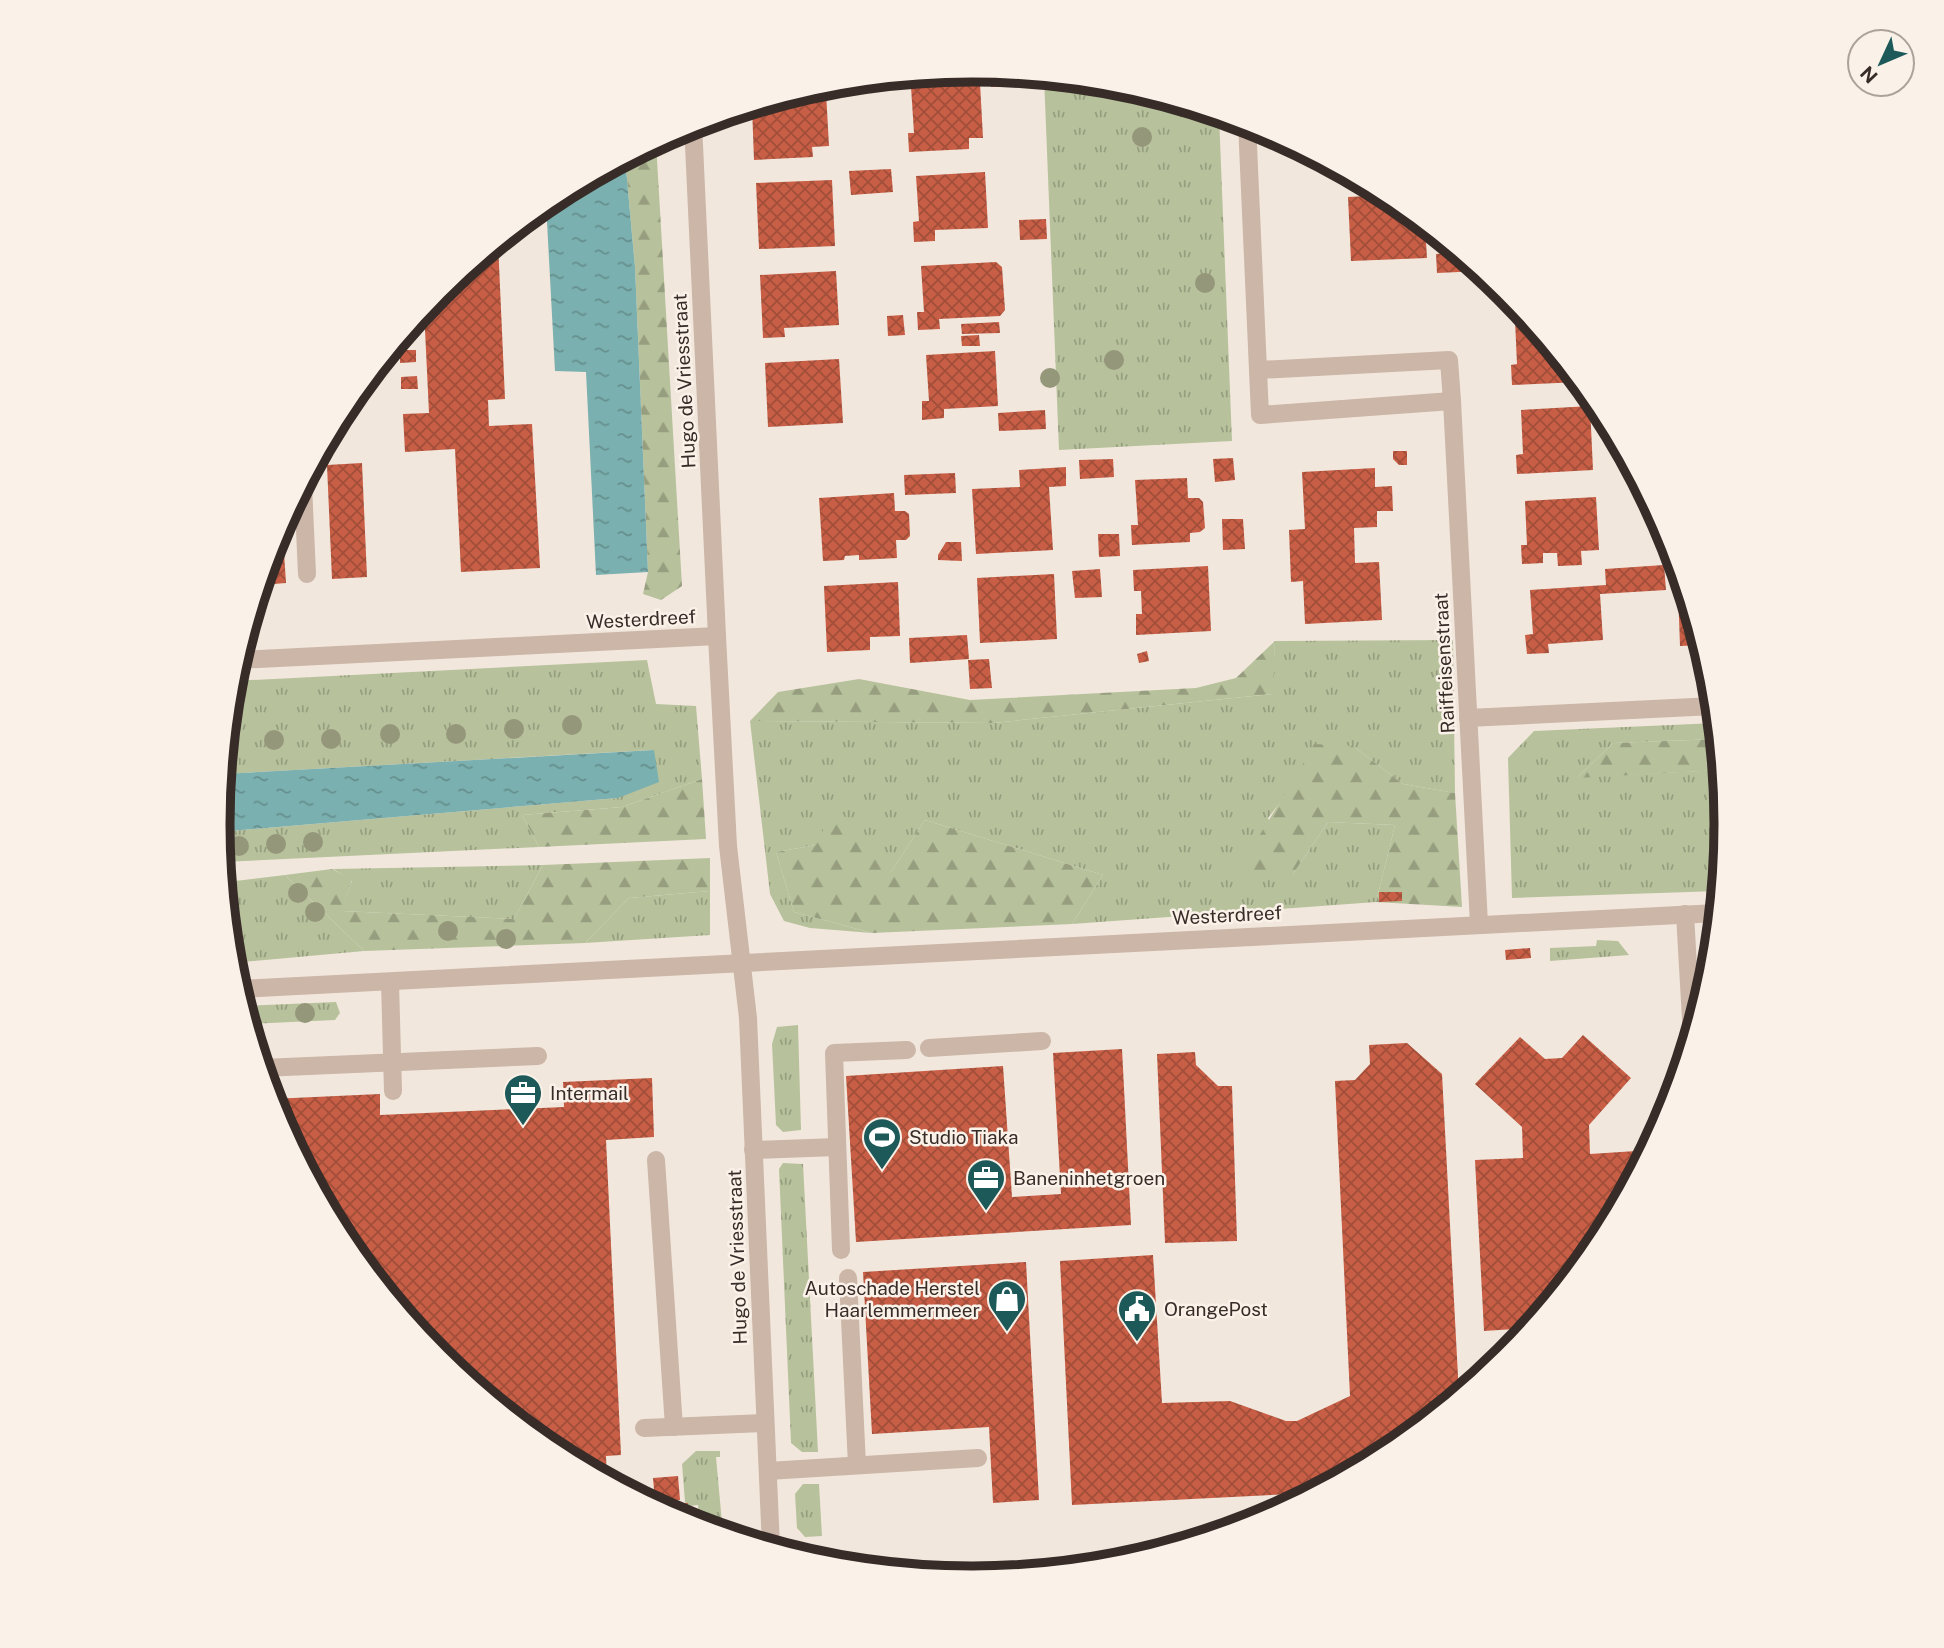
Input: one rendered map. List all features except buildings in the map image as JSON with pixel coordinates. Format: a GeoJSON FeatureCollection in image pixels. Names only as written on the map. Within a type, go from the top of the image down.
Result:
{"type":"FeatureCollection","features":[{"type":"Feature","properties":{"kind":"street"},"geometry":{"type":"LineString","coordinates":[[1248,136],[1260,415],[1452,401]]}},
{"type":"Feature","properties":{"kind":"street","name":"Hugo de Vriesstraat"},"geometry":{"type":"LineString","coordinates":[[694,137],[717,636]]}},
{"type":"Feature","properties":{"kind":"street","name":"Raiffeisenstraat"},"geometry":{"type":"LineString","coordinates":[[1259,370],[1449,360],[1479,924]]}},
{"type":"Feature","properties":{"kind":"street"},"geometry":{"type":"LineString","coordinates":[[304,503],[307,574]]}},
{"type":"Feature","properties":{"kind":"street","name":"Westerdreef"},"geometry":{"type":"LineString","coordinates":[[250,659],[717,636],[728,846],[740,965]]}},
{"type":"Feature","properties":{"kind":"street"},"geometry":{"type":"LineString","coordinates":[[1468,718],[1704,707]]}},
{"type":"Feature","properties":{"kind":"street","name":"Westerdreef"},"geometry":{"type":"LineString","coordinates":[[250,989],[1708,913]]}},
{"type":"Feature","properties":{"kind":"street"},"geometry":{"type":"LineString","coordinates":[[1685,914],[1690,1006]]}},
{"type":"Feature","properties":{"kind":"street","name":"Hugo de Vriesstraat"},"geometry":{"type":"LineString","coordinates":[[740,965],[747,1007],[771,1537]]}},
{"type":"Feature","properties":{"kind":"street"},"geometry":{"type":"LineString","coordinates":[[390,983],[393,1091]]}},
{"type":"Feature","properties":{"kind":"street"},"geometry":{"type":"LineString","coordinates":[[929,1048],[1042,1041]]}},
{"type":"Feature","properties":{"kind":"street"},"geometry":{"type":"LineString","coordinates":[[841,1250],[834,1053],[907,1050]]}},
{"type":"Feature","properties":{"kind":"street"},"geometry":{"type":"LineString","coordinates":[[272,1068],[538,1056]]}},
{"type":"Feature","properties":{"kind":"street"},"geometry":{"type":"LineString","coordinates":[[753,1150],[837,1147]]}},
{"type":"Feature","properties":{"kind":"street"},"geometry":{"type":"LineString","coordinates":[[656,1160],[674,1427]]}},
{"type":"Feature","properties":{"kind":"street"},"geometry":{"type":"LineString","coordinates":[[848,1278],[857,1465]]}},
{"type":"Feature","properties":{"kind":"street"},"geometry":{"type":"LineString","coordinates":[[644,1428],[765,1423]]}},
{"type":"Feature","properties":{"kind":"street"},"geometry":{"type":"LineString","coordinates":[[768,1471],[978,1458]]}},
{"type":"Feature","properties":{"kind":"green space"},"geometry":{"type":"Polygon","coordinates":[[[1044,86],[1117,97],[1219,125],[1232,441],[1059,450],[1044,86]]]}},
{"type":"Feature","properties":{"kind":"green space"},"geometry":{"type":"Polygon","coordinates":[[[657,153],[682,586],[661,600],[643,594],[648,572],[635,267],[626,169],[657,153]]]}},
{"type":"Feature","properties":{"kind":"green space"},"geometry":{"type":"Polygon","coordinates":[[[1453,640],[1455,793],[1403,784],[1353,746],[1286,795],[1268,818],[1293,874],[1328,822],[1395,825],[1376,902],[1072,924],[1103,875],[925,820],[891,872],[816,845],[776,852],[794,912],[872,933],[810,928],[784,921],[770,894],[750,721],[993,723],[1272,694],[1275,641],[1453,640]]]}},
{"type":"Feature","properties":{"kind":"green space"},"geometry":{"type":"Polygon","coordinates":[[[1275,641],[1273,694],[993,723],[750,721],[778,692],[859,679],[970,700],[1196,688],[1236,678],[1275,641]]]}},
{"type":"Feature","properties":{"kind":"green space"},"geometry":{"type":"Polygon","coordinates":[[[647,660],[656,704],[696,706],[702,779],[622,807],[522,815],[539,847],[232,862],[230,831],[618,798],[653,750],[232,773],[245,680],[647,660]]]}},
{"type":"Feature","properties":{"kind":"green space"},"geometry":{"type":"Polygon","coordinates":[[[1706,723],[1708,739],[1613,743],[1578,777],[1712,770],[1714,824],[1710,891],[1512,898],[1508,758],[1534,731],[1706,723]]]}},
{"type":"Feature","properties":{"kind":"green space"},"geometry":{"type":"Polygon","coordinates":[[[1708,739],[1712,771],[1577,778],[1613,743],[1708,739]]]}},
{"type":"Feature","properties":{"kind":"green space"},"geometry":{"type":"Polygon","coordinates":[[[1314,744],[1353,746],[1403,784],[1455,793],[1462,907],[1376,902],[1395,825],[1328,822],[1293,874],[1236,875],[1314,744]]]}},
{"type":"Feature","properties":{"kind":"green space"},"geometry":{"type":"Polygon","coordinates":[[[702,779],[706,839],[539,847],[522,815],[622,807],[702,779]]]}},
{"type":"Feature","properties":{"kind":"green space"},"geometry":{"type":"Polygon","coordinates":[[[835,805],[891,872],[925,820],[1103,875],[1072,924],[872,933],[794,912],[776,852],[816,845],[835,805]]]}},
{"type":"Feature","properties":{"kind":"green space"},"geometry":{"type":"Polygon","coordinates":[[[710,858],[710,891],[629,898],[585,943],[364,951],[285,875],[332,869],[352,880],[342,911],[514,919],[543,865],[710,858]]]}},
{"type":"Feature","properties":{"kind":"green space"},"geometry":{"type":"Polygon","coordinates":[[[543,865],[514,919],[341,911],[352,881],[333,869],[543,865]]]}},
{"type":"Feature","properties":{"kind":"green space"},"geometry":{"type":"Polygon","coordinates":[[[285,875],[364,951],[244,962],[233,881],[285,875]]]}},
{"type":"Feature","properties":{"kind":"green space"},"geometry":{"type":"Polygon","coordinates":[[[710,891],[710,935],[585,943],[629,898],[710,891]]]}},
{"type":"Feature","properties":{"kind":"green space"},"geometry":{"type":"Polygon","coordinates":[[[1597,940],[1618,941],[1629,955],[1550,961],[1550,948],[1596,946],[1597,940]]]}},
{"type":"Feature","properties":{"kind":"green space"},"geometry":{"type":"Polygon","coordinates":[[[336,1002],[340,1013],[335,1020],[258,1024],[254,1006],[336,1002]]]}},
{"type":"Feature","properties":{"kind":"green space"},"geometry":{"type":"Polygon","coordinates":[[[798,1025],[801,1130],[783,1132],[776,1125],[772,1044],[777,1027],[798,1025]]]}},
{"type":"Feature","properties":{"kind":"green space"},"geometry":{"type":"Polygon","coordinates":[[[783,1163],[803,1164],[818,1452],[802,1452],[791,1443],[779,1169],[783,1163]]]}},
{"type":"Feature","properties":{"kind":"green space"},"geometry":{"type":"Polygon","coordinates":[[[696,1451],[720,1451],[720,1457],[716,1457],[722,1522],[698,1513],[698,1505],[689,1506],[685,1502],[682,1464],[696,1451]]]}},
{"type":"Feature","properties":{"kind":"green space"},"geometry":{"type":"Polygon","coordinates":[[[803,1484],[819,1484],[822,1536],[805,1537],[797,1528],[795,1494],[803,1484]]]}},
{"type":"Feature","properties":{"kind":"water"},"geometry":{"type":"Polygon","coordinates":[[[626,169],[635,267],[648,572],[596,575],[586,372],[555,371],[547,217],[626,169]]]}},
{"type":"Feature","properties":{"kind":"water"},"geometry":{"type":"Polygon","coordinates":[[[654,750],[659,782],[618,798],[230,831],[232,773],[654,750]]]}},
{"type":"Feature","properties":{"kind":"place","name":"Intermail"},"geometry":{"type":"Point","coordinates":[523,1127]}},
{"type":"Feature","properties":{"kind":"place","name":"Studio Tiaka"},"geometry":{"type":"Point","coordinates":[882,1171]}},
{"type":"Feature","properties":{"kind":"place","name":"Baneninhetgroen"},"geometry":{"type":"Point","coordinates":[986,1212]}},
{"type":"Feature","properties":{"kind":"place","name":"Autoschade Herstel Haarlemmermeer"},"geometry":{"type":"Point","coordinates":[1007,1333]}},
{"type":"Feature","properties":{"kind":"place","name":"OrangePost"},"geometry":{"type":"Point","coordinates":[1137,1343]}}]}
